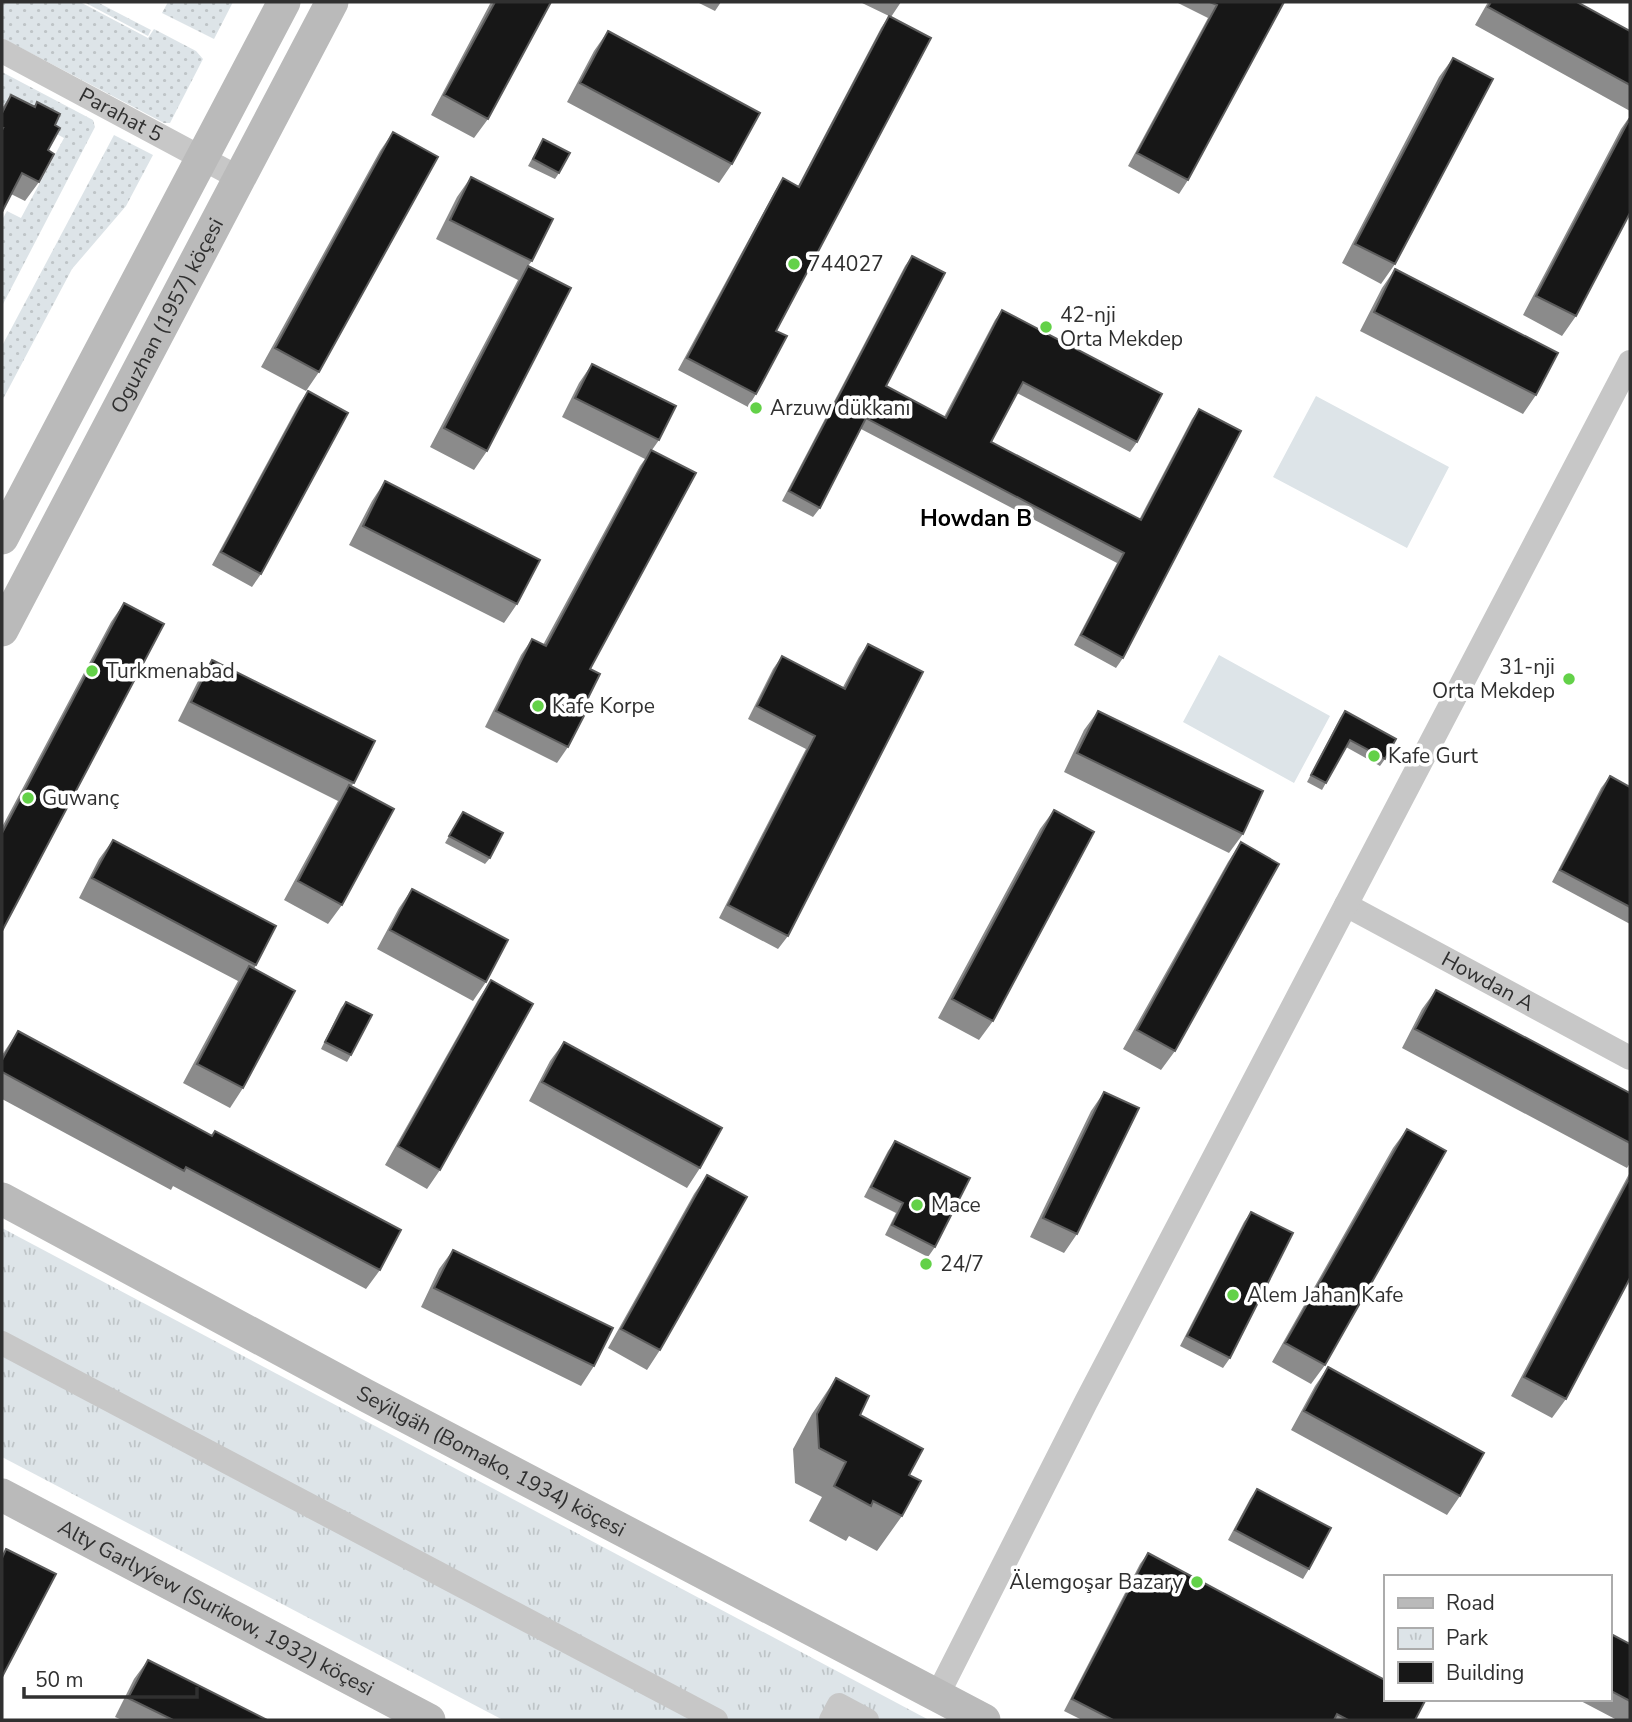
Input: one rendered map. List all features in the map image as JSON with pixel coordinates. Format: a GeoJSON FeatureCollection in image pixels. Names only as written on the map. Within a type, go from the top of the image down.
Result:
{"type":"FeatureCollection","features":[{"type":"Feature","properties":{"kind":"street","name":"Oguzhan (1957) köçesi"},"geometry":{"type":"LineString","coordinates":[[2,538],[284,2]]}},
{"type":"Feature","properties":{"kind":"street","name":"Oguzhan (1957) köçesi"},"geometry":{"type":"LineString","coordinates":[[2,630],[332,2]]}},
{"type":"Feature","properties":{"kind":"street","name":"Parahat 5"},"geometry":{"type":"LineString","coordinates":[[2,51],[239,178]]}},
{"type":"Feature","properties":{"kind":"street"},"geometry":{"type":"LineString","coordinates":[[937,1696],[1086,1402],[1630,362]]}},
{"type":"Feature","properties":{"kind":"street","name":"Howdan A"},"geometry":{"type":"LineString","coordinates":[[1346,905],[1630,1058]]}},
{"type":"Feature","properties":{"kind":"street","name":"Seýilgäh (Bomako, 1934) köçesi"},"geometry":{"type":"LineString","coordinates":[[2,1199],[365,1395],[984,1720]]}},
{"type":"Feature","properties":{"kind":"street"},"geometry":{"type":"LineString","coordinates":[[2,1343],[716,1720]]}},
{"type":"Feature","properties":{"kind":"street","name":"Alty Garlyýew (Surikow, 1932) köçesi"},"geometry":{"type":"LineString","coordinates":[[2,1495],[429,1720]]}},
{"type":"Feature","properties":{"kind":"street"},"geometry":{"type":"LineString","coordinates":[[831,1720],[839,1705],[867,1720]]}},
{"type":"Feature","properties":{"kind":"green space"},"geometry":{"type":"Polygon","coordinates":[[[2,2],[80,2],[148,38],[154,29],[196,51],[203,59],[170,123],[164,123],[2,38],[2,2]]]}},
{"type":"Feature","properties":{"kind":"green space"},"geometry":{"type":"Polygon","coordinates":[[[84,2],[97,2],[151,30],[148,36],[84,2]]]}},
{"type":"Feature","properties":{"kind":"green space"},"geometry":{"type":"Polygon","coordinates":[[[168,2],[233,2],[214,39],[162,13],[168,2]]]}},
{"type":"Feature","properties":{"kind":"green space"},"geometry":{"type":"Polygon","coordinates":[[[2,72],[93,120],[95,127],[2,306],[2,220],[7,211],[21,218],[64,138],[2,104],[2,72]]]}},
{"type":"Feature","properties":{"kind":"green space"},"geometry":{"type":"Polygon","coordinates":[[[114,135],[153,155],[126,206],[72,269],[2,401],[2,346],[114,135]]]}},
{"type":"Feature","properties":{"kind":"green space"},"geometry":{"type":"Polygon","coordinates":[[[1316,396],[1449,467],[1407,548],[1273,477],[1316,396]]]}},
{"type":"Feature","properties":{"kind":"green space"},"geometry":{"type":"Polygon","coordinates":[[[1219,655],[1330,716],[1294,783],[1183,722],[1219,655]]]}},
{"type":"Feature","properties":{"kind":"green space"},"geometry":{"type":"Polygon","coordinates":[[[2,1228],[929,1720],[503,1720],[2,1457],[2,1228]]]}},
{"type":"Feature","properties":{"kind":"building"},"geometry":{"type":"Polygon","coordinates":[[[495,2],[551,2],[488,119],[444,95],[495,2]]]}},
{"type":"Feature","properties":{"kind":"building"},"geometry":{"type":"Polygon","coordinates":[[[1210,2],[1284,2],[1188,180],[1137,153],[1217,5],[1210,2]]]}},
{"type":"Feature","properties":{"kind":"building"},"geometry":{"type":"Polygon","coordinates":[[[1491,2],[1577,2],[1630,31],[1630,85],[1488,7],[1491,2]]]}},
{"type":"Feature","properties":{"kind":"building"},"geometry":{"type":"Polygon","coordinates":[[[889,16],[931,38],[776,331],[787,336],[756,394],[687,358],[783,178],[799,187],[889,16]]]}},
{"type":"Feature","properties":{"kind":"building"},"geometry":{"type":"Polygon","coordinates":[[[608,31],[760,113],[732,164],[580,83],[608,31]]]}},
{"type":"Feature","properties":{"kind":"building"},"geometry":{"type":"Polygon","coordinates":[[[1453,58],[1493,79],[1395,264],[1355,244],[1453,58]]]}},
{"type":"Feature","properties":{"kind":"building"},"geometry":{"type":"Polygon","coordinates":[[[11,95],[35,107],[37,102],[60,114],[55,125],[60,128],[48,150],[54,154],[39,182],[22,173],[2,212],[2,113],[11,95]]]}},
{"type":"Feature","properties":{"kind":"building"},"geometry":{"type":"Polygon","coordinates":[[[1630,118],[1630,213],[1576,316],[1536,296],[1630,118]]]}},
{"type":"Feature","properties":{"kind":"building"},"geometry":{"type":"Polygon","coordinates":[[[393,132],[438,157],[319,372],[275,348],[393,132]]]}},
{"type":"Feature","properties":{"kind":"building"},"geometry":{"type":"Polygon","coordinates":[[[543,139],[570,153],[559,173],[533,159],[543,139]]]}},
{"type":"Feature","properties":{"kind":"building"},"geometry":{"type":"Polygon","coordinates":[[[471,177],[553,219],[532,261],[450,220],[471,177]]]}},
{"type":"Feature","properties":{"kind":"building"},"geometry":{"type":"Polygon","coordinates":[[[912,256],[945,273],[886,386],[946,418],[1002,310],[1162,394],[1137,442],[1023,382],[991,442],[1141,520],[1199,409],[1241,431],[1123,658],[1081,635],[1124,553],[866,418],[820,508],[789,491],[912,256]]]}},
{"type":"Feature","properties":{"kind":"building"},"geometry":{"type":"Polygon","coordinates":[[[528,266],[571,288],[487,451],[444,428],[528,266]]]}},
{"type":"Feature","properties":{"kind":"building"},"geometry":{"type":"Polygon","coordinates":[[[1395,269],[1558,353],[1536,395],[1374,312],[1395,269]]]}},
{"type":"Feature","properties":{"kind":"building"},"geometry":{"type":"Polygon","coordinates":[[[592,364],[676,406],[659,440],[575,398],[592,364]]]}},
{"type":"Feature","properties":{"kind":"building"},"geometry":{"type":"Polygon","coordinates":[[[308,391],[348,413],[261,574],[221,552],[308,391]]]}},
{"type":"Feature","properties":{"kind":"building"},"geometry":{"type":"Polygon","coordinates":[[[651,450],[696,473],[590,669],[600,674],[584,706],[588,708],[568,747],[496,711],[532,639],[546,646],[651,450]]]}},
{"type":"Feature","properties":{"kind":"building"},"geometry":{"type":"Polygon","coordinates":[[[385,481],[540,560],[517,604],[363,526],[385,481]]]}},
{"type":"Feature","properties":{"kind":"building"},"geometry":{"type":"Polygon","coordinates":[[[124,603],[164,624],[2,931],[2,833],[124,603]]]}},
{"type":"Feature","properties":{"kind":"building"},"geometry":{"type":"Polygon","coordinates":[[[868,644],[923,672],[788,936],[728,905],[815,736],[757,706],[782,656],[845,689],[868,644]]]}},
{"type":"Feature","properties":{"kind":"building"},"geometry":{"type":"Polygon","coordinates":[[[212,660],[375,741],[354,783],[191,702],[212,660]]]}},
{"type":"Feature","properties":{"kind":"building"},"geometry":{"type":"Polygon","coordinates":[[[1098,711],[1263,791],[1243,834],[1077,753],[1098,711]]]}},
{"type":"Feature","properties":{"kind":"building","name":"Kafe Gurt"},"geometry":{"type":"Polygon","coordinates":[[[1345,711],[1396,739],[1385,759],[1350,740],[1326,783],[1311,775],[1345,711]]]}},
{"type":"Feature","properties":{"kind":"building"},"geometry":{"type":"Polygon","coordinates":[[[1610,776],[1630,787],[1630,907],[1560,870],[1610,776]]]}},
{"type":"Feature","properties":{"kind":"building"},"geometry":{"type":"Polygon","coordinates":[[[349,785],[394,809],[342,905],[298,881],[349,785]]]}},
{"type":"Feature","properties":{"kind":"building"},"geometry":{"type":"Polygon","coordinates":[[[1054,810],[1094,832],[993,1021],[952,999],[1054,810]]]}},
{"type":"Feature","properties":{"kind":"building"},"geometry":{"type":"Polygon","coordinates":[[[463,812],[503,833],[490,858],[449,836],[463,812]]]}},
{"type":"Feature","properties":{"kind":"building"},"geometry":{"type":"Polygon","coordinates":[[[113,840],[276,926],[256,965],[92,878],[113,840]]]}},
{"type":"Feature","properties":{"kind":"building"},"geometry":{"type":"Polygon","coordinates":[[[1241,842],[1279,864],[1175,1051],[1137,1030],[1241,842]]]}},
{"type":"Feature","properties":{"kind":"building"},"geometry":{"type":"Polygon","coordinates":[[[412,889],[508,940],[486,982],[390,930],[412,889]]]}},
{"type":"Feature","properties":{"kind":"building"},"geometry":{"type":"Polygon","coordinates":[[[249,966],[295,991],[243,1088],[197,1064],[249,966]]]}},
{"type":"Feature","properties":{"kind":"building"},"geometry":{"type":"Polygon","coordinates":[[[491,980],[533,1004],[440,1170],[398,1146],[491,980]]]}},
{"type":"Feature","properties":{"kind":"building"},"geometry":{"type":"Polygon","coordinates":[[[1436,990],[1630,1093],[1630,1143],[1415,1029],[1436,990]]]}},
{"type":"Feature","properties":{"kind":"building"},"geometry":{"type":"Polygon","coordinates":[[[346,1002],[372,1015],[351,1055],[325,1042],[346,1002]]]}},
{"type":"Feature","properties":{"kind":"building"},"geometry":{"type":"Polygon","coordinates":[[[18,1031],[212,1136],[215,1131],[401,1230],[380,1270],[186,1167],[184,1171],[2,1072],[2,1060],[18,1031]]]}},
{"type":"Feature","properties":{"kind":"building"},"geometry":{"type":"Polygon","coordinates":[[[564,1042],[722,1128],[700,1168],[542,1082],[564,1042]]]}},
{"type":"Feature","properties":{"kind":"building"},"geometry":{"type":"Polygon","coordinates":[[[1104,1092],[1139,1108],[1077,1234],[1043,1218],[1104,1092]]]}},
{"type":"Feature","properties":{"kind":"building"},"geometry":{"type":"Polygon","coordinates":[[[1407,1129],[1446,1151],[1325,1365],[1285,1343],[1407,1129]]]}},
{"type":"Feature","properties":{"kind":"building","name":"Mace"},"geometry":{"type":"Polygon","coordinates":[[[895,1141],[970,1178],[935,1247],[892,1225],[903,1203],[871,1187],[895,1141]]]}},
{"type":"Feature","properties":{"kind":"building"},"geometry":{"type":"Polygon","coordinates":[[[707,1175],[747,1197],[660,1350],[621,1329],[707,1175]]]}},
{"type":"Feature","properties":{"kind":"building"},"geometry":{"type":"Polygon","coordinates":[[[1630,1177],[1630,1278],[1566,1399],[1524,1377],[1630,1177]]]}},
{"type":"Feature","properties":{"kind":"building","name":"Alem Jahan Kafe"},"geometry":{"type":"Polygon","coordinates":[[[1251,1212],[1293,1233],[1230,1358],[1187,1336],[1251,1212]]]}},
{"type":"Feature","properties":{"kind":"building"},"geometry":{"type":"Polygon","coordinates":[[[453,1250],[613,1328],[594,1366],[434,1288],[453,1250]]]}},
{"type":"Feature","properties":{"kind":"building"},"geometry":{"type":"Polygon","coordinates":[[[1328,1367],[1484,1453],[1460,1496],[1304,1411],[1328,1367]]]}},
{"type":"Feature","properties":{"kind":"building"},"geometry":{"type":"Polygon","coordinates":[[[836,1378],[869,1396],[860,1415],[923,1449],[909,1475],[921,1481],[902,1516],[873,1501],[871,1506],[834,1486],[846,1462],[819,1448],[817,1414],[836,1378]]]}},
{"type":"Feature","properties":{"kind":"building"},"geometry":{"type":"Polygon","coordinates":[[[1257,1489],[1331,1528],[1309,1569],[1235,1530],[1257,1489]]]}},
{"type":"Feature","properties":{"kind":"building"},"geometry":{"type":"Polygon","coordinates":[[[6,1549],[56,1574],[2,1677],[2,1558],[6,1549]]]}},
{"type":"Feature","properties":{"kind":"building","name":"Älemgoşar Bazary"},"geometry":{"type":"Polygon","coordinates":[[[1148,1553],[1384,1679],[1384,1701],[1425,1701],[1415,1720],[1348,1720],[1337,1714],[1334,1720],[1113,1720],[1072,1699],[1148,1553]]]}},
{"type":"Feature","properties":{"kind":"building"},"geometry":{"type":"Polygon","coordinates":[[[1611,1634],[1630,1644],[1630,1701],[1611,1691],[1611,1634]]]}},
{"type":"Feature","properties":{"kind":"building"},"geometry":{"type":"Polygon","coordinates":[[[148,1660],[267,1720],[173,1720],[128,1698],[148,1660]]]}},
{"type":"Feature","properties":{"kind":"place","name":"744027"},"geometry":{"type":"Point","coordinates":[794,264]}},
{"type":"Feature","properties":{"kind":"place","name":"42-nji Orta Mekdep"},"geometry":{"type":"Point","coordinates":[1046,327]}},
{"type":"Feature","properties":{"kind":"place","name":"Arzuw dükkanı"},"geometry":{"type":"Point","coordinates":[756,408]}},
{"type":"Feature","properties":{"kind":"place","name":"Turkmenabad"},"geometry":{"type":"Point","coordinates":[92,671]}},
{"type":"Feature","properties":{"kind":"place","name":"31-nji Orta Mekdep"},"geometry":{"type":"Point","coordinates":[1569,679]}},
{"type":"Feature","properties":{"kind":"place","name":"Kafe Korpe"},"geometry":{"type":"Point","coordinates":[538,706]}},
{"type":"Feature","properties":{"kind":"place","name":"Kafe Gurt"},"geometry":{"type":"Point","coordinates":[1374,756]}},
{"type":"Feature","properties":{"kind":"place","name":"Guwanç"},"geometry":{"type":"Point","coordinates":[28,798]}},
{"type":"Feature","properties":{"kind":"place","name":"Mace"},"geometry":{"type":"Point","coordinates":[917,1205]}},
{"type":"Feature","properties":{"kind":"place","name":"24/7"},"geometry":{"type":"Point","coordinates":[926,1264]}},
{"type":"Feature","properties":{"kind":"place","name":"Alem Jahan Kafe"},"geometry":{"type":"Point","coordinates":[1233,1295]}},
{"type":"Feature","properties":{"kind":"place","name":"Älemgoşar Bazary"},"geometry":{"type":"Point","coordinates":[1197,1582]}},
{"type":"Feature","properties":{"kind":"district","name":"Howdan B"},"geometry":{"type":"Point","coordinates":[976,518]}}]}
